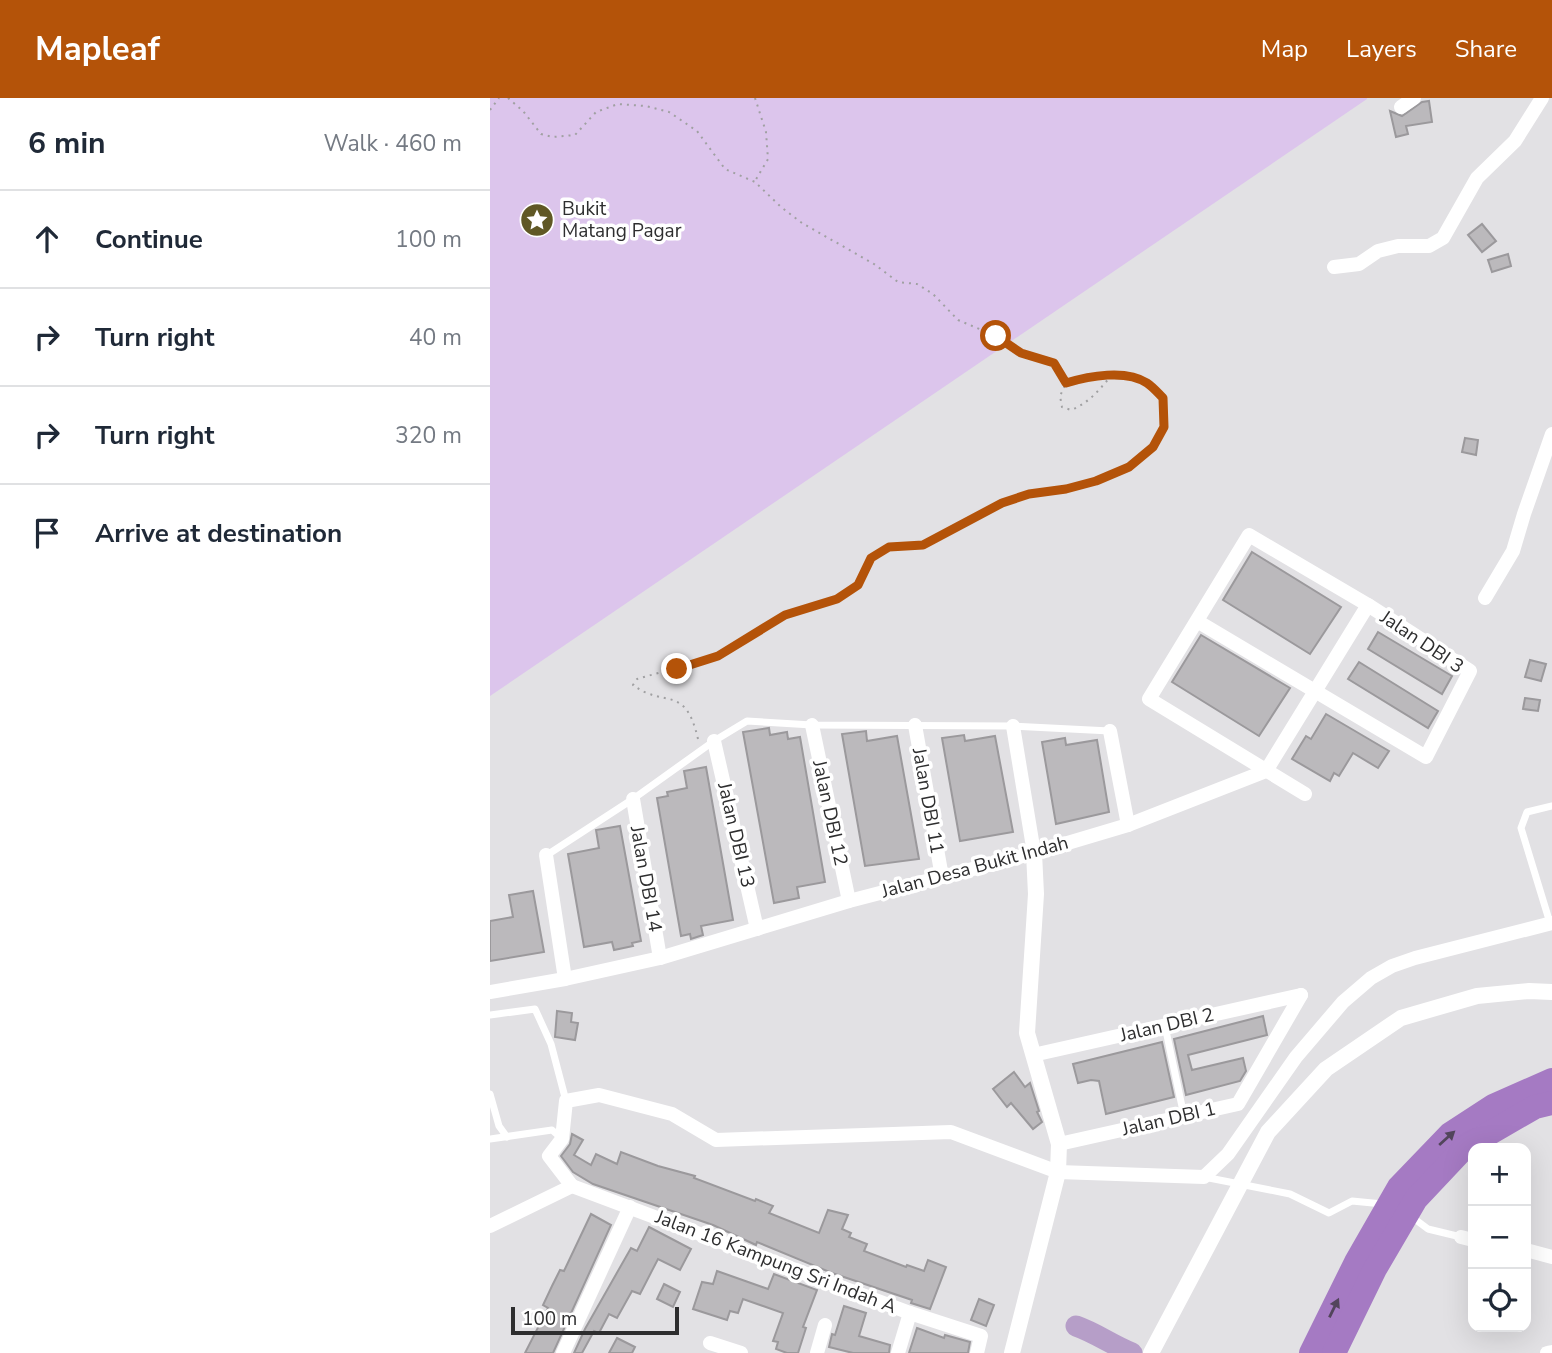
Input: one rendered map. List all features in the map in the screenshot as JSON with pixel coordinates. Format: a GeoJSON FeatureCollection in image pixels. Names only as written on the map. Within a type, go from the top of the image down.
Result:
{"type":"FeatureCollection","features":[{"type":"Feature","properties":{"kind":"highway"},"geometry":{"type":"LineString","coordinates":[[1311,1353],[1407,1193],[1450,1134],[1493,1106],[1552,1080]]}},
{"type":"Feature","properties":{"kind":"highway"},"geometry":{"type":"LineString","coordinates":[[1407,1193],[1464,1148],[1535,1107],[1552,1103]]}},
{"type":"Feature","properties":{"kind":"highway"},"geometry":{"type":"LineString","coordinates":[[1334,1353],[1365,1266]]}},
{"type":"Feature","properties":{"kind":"street"},"geometry":{"type":"LineString","coordinates":[[1401,107],[1414,98]]}},
{"type":"Feature","properties":{"kind":"street"},"geometry":{"type":"LineString","coordinates":[[1334,267],[1359,264],[1378,251],[1398,246],[1429,246],[1443,238],[1477,178],[1515,141],[1542,98]]}},
{"type":"Feature","properties":{"kind":"street"},"geometry":{"type":"LineString","coordinates":[[1485,598],[1513,551],[1552,434]]}},
{"type":"Feature","properties":{"kind":"street"},"geometry":{"type":"LineString","coordinates":[[1266,771],[1368,605],[1249,535],[1149,699],[1266,771],[1305,794]]}},
{"type":"Feature","properties":{"kind":"street","name":"Jalan DBI 3"},"geometry":{"type":"LineString","coordinates":[[1315,691],[1426,757],[1469,671],[1368,605]]}},
{"type":"Feature","properties":{"kind":"street"},"geometry":{"type":"LineString","coordinates":[[1197,621],[1315,691]]}},
{"type":"Feature","properties":{"kind":"street","name":"Jalan DBI 12"},"geometry":{"type":"LineString","coordinates":[[811,725],[849,901]]}},
{"type":"Feature","properties":{"kind":"street","name":"Jalan DBI 11"},"geometry":{"type":"LineString","coordinates":[[915,725],[942,877]]}},
{"type":"Feature","properties":{"kind":"street"},"geometry":{"type":"LineString","coordinates":[[1012,1353],[1058,1172],[1059,1144],[1027,1033],[1035,894],[1034,853],[1013,726]]}},
{"type":"Feature","properties":{"kind":"street"},"geometry":{"type":"LineString","coordinates":[[1110,731],[1128,825]]}},
{"type":"Feature","properties":{"kind":"street","name":"Jalan DBI 13"},"geometry":{"type":"LineString","coordinates":[[714,741],[757,929]]}},
{"type":"Feature","properties":{"kind":"street","name":"Jalan Desa Bukit Indah"},"geometry":{"type":"LineString","coordinates":[[490,992],[660,958],[849,901],[1034,853],[1128,825],[1266,771]]}},
{"type":"Feature","properties":{"kind":"street","name":"Jalan DBI 14"},"geometry":{"type":"LineString","coordinates":[[633,799],[660,958]]}},
{"type":"Feature","properties":{"kind":"street"},"geometry":{"type":"LineString","coordinates":[[546,855],[565,979]]}},
{"type":"Feature","properties":{"kind":"street"},"geometry":{"type":"LineString","coordinates":[[490,1226],[572,1186],[549,1156],[562,1139],[566,1101],[599,1094],[672,1114],[716,1140],[951,1132],[1058,1172],[1204,1177],[1228,1154],[1296,1057],[1343,1002],[1371,978],[1392,966],[1415,958],[1551,924]]}},
{"type":"Feature","properties":{"kind":"street"},"geometry":{"type":"LineString","coordinates":[[1151,1353],[1268,1132],[1326,1069],[1401,1018],[1477,996],[1530,991],[1552,992]]}},
{"type":"Feature","properties":{"kind":"street","name":"Jalan DBI 2"},"geometry":{"type":"LineString","coordinates":[[1033,1055],[1301,995]]}},
{"type":"Feature","properties":{"kind":"street","name":"Jalan DBI 1"},"geometry":{"type":"LineString","coordinates":[[1059,1144],[1238,1104],[1301,995]]}},
{"type":"Feature","properties":{"kind":"street","name":"Jalan 16 Kampung Sri Indah A"},"geometry":{"type":"LineString","coordinates":[[572,1186],[910,1313],[981,1336],[976,1353]]}},
{"type":"Feature","properties":{"kind":"street"},"geometry":{"type":"LineString","coordinates":[[563,1353],[630,1207]]}},
{"type":"Feature","properties":{"kind":"street"},"geometry":{"type":"LineString","coordinates":[[1531,1251],[1552,1257]]}},
{"type":"Feature","properties":{"kind":"street"},"geometry":{"type":"LineString","coordinates":[[898,1353],[910,1313]]}},
{"type":"Feature","properties":{"kind":"street"},"geometry":{"type":"LineString","coordinates":[[817,1353],[825,1325]]}},
{"type":"Feature","properties":{"kind":"street"},"geometry":{"type":"LineString","coordinates":[[710,1343],[741,1353]]}},
{"type":"Feature","properties":{"kind":"lane"},"geometry":{"type":"LineString","coordinates":[[546,855],[747,720],[811,725],[1013,726],[1110,731]]}},
{"type":"Feature","properties":{"kind":"lane"},"geometry":{"type":"LineString","coordinates":[[1551,924],[1521,828],[1527,812],[1552,806]]}},
{"type":"Feature","properties":{"kind":"lane"},"geometry":{"type":"LineString","coordinates":[[490,1015],[535,1009],[551,1044],[566,1101]]}},
{"type":"Feature","properties":{"kind":"lane"},"geometry":{"type":"LineString","coordinates":[[1165,1026],[1184,1116]]}},
{"type":"Feature","properties":{"kind":"lane"},"geometry":{"type":"LineString","coordinates":[[490,1094],[499,1126],[507,1137]]}},
{"type":"Feature","properties":{"kind":"lane"},"geometry":{"type":"LineString","coordinates":[[490,1139],[552,1130],[562,1139]]}},
{"type":"Feature","properties":{"kind":"lane"},"geometry":{"type":"LineString","coordinates":[[1204,1177],[1290,1194],[1329,1213],[1352,1201],[1396,1206],[1428,1230],[1467,1238]]}},
{"type":"Feature","properties":{"kind":"path"},"geometry":{"type":"LineString","coordinates":[[490,110],[499,98]]}},
{"type":"Feature","properties":{"kind":"path"},"geometry":{"type":"LineString","coordinates":[[508,98],[523,111],[541,134],[553,137],[575,135],[596,112],[618,104],[646,106],[669,112],[697,131],[725,169],[755,181],[802,223],[874,264],[898,282],[917,284],[933,294],[958,320],[996,336],[1021,353],[1054,363],[1066,383]]}},
{"type":"Feature","properties":{"kind":"path"},"geometry":{"type":"LineString","coordinates":[[755,98],[766,132],[768,159],[755,181]]}},
{"type":"Feature","properties":{"kind":"path"},"geometry":{"type":"LineString","coordinates":[[701,750],[695,725],[684,704],[669,697],[641,691],[633,685],[637,679],[718,656],[785,615],[837,599],[858,585],[871,558],[889,547],[923,545],[1002,503],[1029,494],[1066,489],[1096,481],[1129,467],[1153,447],[1164,427],[1163,398],[1149,384],[1138,378],[1111,376],[1082,378],[1066,383],[1060,396],[1062,407],[1071,410],[1081,406],[1096,394],[1111,376]]}},
{"type":"Feature","properties":{"kind":"shaded area"},"geometry":{"type":"Polygon","coordinates":[[[490,98],[1367,98],[1367,99],[490,696],[490,98]]]}},
{"type":"Feature","properties":{"kind":"building"},"geometry":{"type":"Polygon","coordinates":[[[1429,101],[1432,122],[1406,126],[1408,134],[1396,137],[1390,111],[1402,116],[1422,102],[1429,101]]]}},
{"type":"Feature","properties":{"kind":"building"},"geometry":{"type":"Polygon","coordinates":[[[1482,224],[1496,241],[1482,252],[1468,235],[1482,224]]]}},
{"type":"Feature","properties":{"kind":"building"},"geometry":{"type":"Polygon","coordinates":[[[1508,254],[1511,266],[1492,272],[1488,260],[1508,254]]]}},
{"type":"Feature","properties":{"kind":"building"},"geometry":{"type":"Polygon","coordinates":[[[1465,438],[1478,440],[1476,455],[1462,452],[1465,438]]]}},
{"type":"Feature","properties":{"kind":"building"},"geometry":{"type":"Polygon","coordinates":[[[1252,552],[1341,607],[1310,654],[1223,600],[1252,552]]]}},
{"type":"Feature","properties":{"kind":"building"},"geometry":{"type":"Polygon","coordinates":[[[1378,632],[1452,676],[1442,694],[1368,649],[1378,632]]]}},
{"type":"Feature","properties":{"kind":"building"},"geometry":{"type":"Polygon","coordinates":[[[1201,635],[1290,688],[1259,736],[1172,682],[1201,635]]]}},
{"type":"Feature","properties":{"kind":"building"},"geometry":{"type":"Polygon","coordinates":[[[1530,660],[1546,664],[1541,681],[1525,677],[1530,660]]]}},
{"type":"Feature","properties":{"kind":"building"},"geometry":{"type":"Polygon","coordinates":[[[1359,662],[1438,711],[1428,728],[1348,679],[1359,662]]]}},
{"type":"Feature","properties":{"kind":"building"},"geometry":{"type":"Polygon","coordinates":[[[1525,698],[1540,700],[1538,711],[1523,709],[1525,698]]]}},
{"type":"Feature","properties":{"kind":"building"},"geometry":{"type":"Polygon","coordinates":[[[1326,714],[1389,751],[1378,768],[1353,753],[1339,776],[1334,773],[1330,781],[1292,759],[1306,736],[1311,739],[1326,714]]]}},
{"type":"Feature","properties":{"kind":"building"},"geometry":{"type":"Polygon","coordinates":[[[769,728],[770,735],[787,732],[788,739],[800,737],[825,882],[797,887],[799,898],[774,903],[743,732],[769,728]]]}},
{"type":"Feature","properties":{"kind":"building"},"geometry":{"type":"Polygon","coordinates":[[[866,731],[867,741],[897,736],[919,859],[865,866],[842,734],[866,731]]]}},
{"type":"Feature","properties":{"kind":"building"},"geometry":{"type":"Polygon","coordinates":[[[964,735],[965,741],[995,736],[1013,832],[960,841],[942,738],[964,735]]]}},
{"type":"Feature","properties":{"kind":"building"},"geometry":{"type":"Polygon","coordinates":[[[1065,738],[1066,745],[1097,740],[1109,812],[1056,824],[1042,742],[1065,738]]]}},
{"type":"Feature","properties":{"kind":"building"},"geometry":{"type":"Polygon","coordinates":[[[706,767],[733,920],[701,926],[703,935],[691,939],[690,934],[681,936],[657,798],[668,796],[667,792],[687,788],[684,771],[706,767]]]}},
{"type":"Feature","properties":{"kind":"building"},"geometry":{"type":"Polygon","coordinates":[[[620,826],[641,941],[632,943],[633,946],[614,950],[612,942],[584,947],[568,854],[599,848],[596,830],[620,826]]]}},
{"type":"Feature","properties":{"kind":"building"},"geometry":{"type":"Polygon","coordinates":[[[533,891],[544,952],[490,961],[490,921],[513,917],[509,895],[533,891]]]}},
{"type":"Feature","properties":{"kind":"building"},"geometry":{"type":"Polygon","coordinates":[[[557,1011],[572,1013],[571,1022],[578,1023],[575,1040],[555,1037],[557,1011]]]}},
{"type":"Feature","properties":{"kind":"building"},"geometry":{"type":"Polygon","coordinates":[[[1263,1016],[1267,1035],[1188,1055],[1192,1070],[1243,1058],[1246,1071],[1240,1081],[1186,1095],[1174,1039],[1263,1016]]]}},
{"type":"Feature","properties":{"kind":"building"},"geometry":{"type":"Polygon","coordinates":[[[1162,1042],[1174,1097],[1106,1114],[1099,1081],[1078,1083],[1073,1064],[1162,1042]]]}},
{"type":"Feature","properties":{"kind":"building"},"geometry":{"type":"Polygon","coordinates":[[[1014,1072],[1025,1087],[1030,1083],[1042,1122],[1033,1129],[1011,1103],[1007,1107],[993,1089],[1014,1072]]]}},
{"type":"Feature","properties":{"kind":"building"},"geometry":{"type":"Polygon","coordinates":[[[572,1134],[583,1140],[574,1155],[591,1165],[596,1154],[617,1164],[621,1152],[695,1176],[694,1178],[755,1201],[756,1199],[773,1206],[769,1213],[819,1233],[828,1210],[848,1215],[842,1229],[851,1233],[849,1237],[867,1244],[864,1251],[924,1271],[928,1260],[946,1267],[930,1309],[757,1242],[756,1245],[713,1225],[593,1184],[573,1172],[561,1156],[570,1144],[572,1134]]]}},
{"type":"Feature","properties":{"kind":"building"},"geometry":{"type":"Polygon","coordinates":[[[591,1214],[611,1225],[553,1353],[525,1353],[548,1308],[543,1305],[552,1286],[560,1270],[564,1271],[591,1214]]]}},
{"type":"Feature","properties":{"kind":"building"},"geometry":{"type":"Polygon","coordinates":[[[649,1227],[691,1249],[680,1270],[658,1259],[640,1294],[632,1291],[617,1318],[609,1314],[599,1333],[594,1331],[582,1353],[574,1353],[631,1248],[637,1251],[649,1227]]]}},
{"type":"Feature","properties":{"kind":"building"},"geometry":{"type":"Polygon","coordinates":[[[717,1271],[768,1289],[774,1274],[817,1290],[803,1327],[806,1328],[798,1353],[776,1349],[778,1342],[773,1341],[783,1313],[743,1299],[738,1313],[730,1311],[727,1320],[693,1309],[702,1282],[713,1284],[717,1271]]]}},
{"type":"Feature","properties":{"kind":"building"},"geometry":{"type":"Polygon","coordinates":[[[664,1284],[680,1292],[673,1307],[657,1299],[664,1284]]]}},
{"type":"Feature","properties":{"kind":"building"},"geometry":{"type":"Polygon","coordinates":[[[979,1299],[994,1305],[986,1326],[971,1320],[979,1299]]]}},
{"type":"Feature","properties":{"kind":"building"},"geometry":{"type":"Polygon","coordinates":[[[844,1306],[866,1313],[859,1336],[890,1345],[889,1353],[853,1353],[829,1347],[844,1306]]]}},
{"type":"Feature","properties":{"kind":"building"},"geometry":{"type":"Polygon","coordinates":[[[917,1328],[944,1338],[945,1335],[970,1342],[968,1353],[909,1353],[917,1328]]]}},
{"type":"Feature","properties":{"kind":"building"},"geometry":{"type":"Polygon","coordinates":[[[617,1338],[635,1347],[632,1353],[609,1353],[617,1338]]]}},
{"type":"Feature","properties":{"kind":"waterway"},"geometry":{"type":"LineString","coordinates":[[1076,1326],[1132,1353]]}},
{"type":"Feature","properties":{"kind":"place","name":"Bukit Matang Pagar"},"geometry":{"type":"Point","coordinates":[537,220]}},
{"type":"Feature","properties":{"kind":"route"},"geometry":{"type":"LineString","coordinates":[[677,669],[718,656],[785,615],[837,599],[858,585],[871,558],[889,547],[923,545],[1002,503],[1029,494],[1066,489],[1096,481],[1129,467],[1153,447],[1164,427],[1163,398],[1149,384],[1138,378],[1111,376],[1082,378],[1066,383],[1054,363],[1021,353],[996,336]]}}]}
